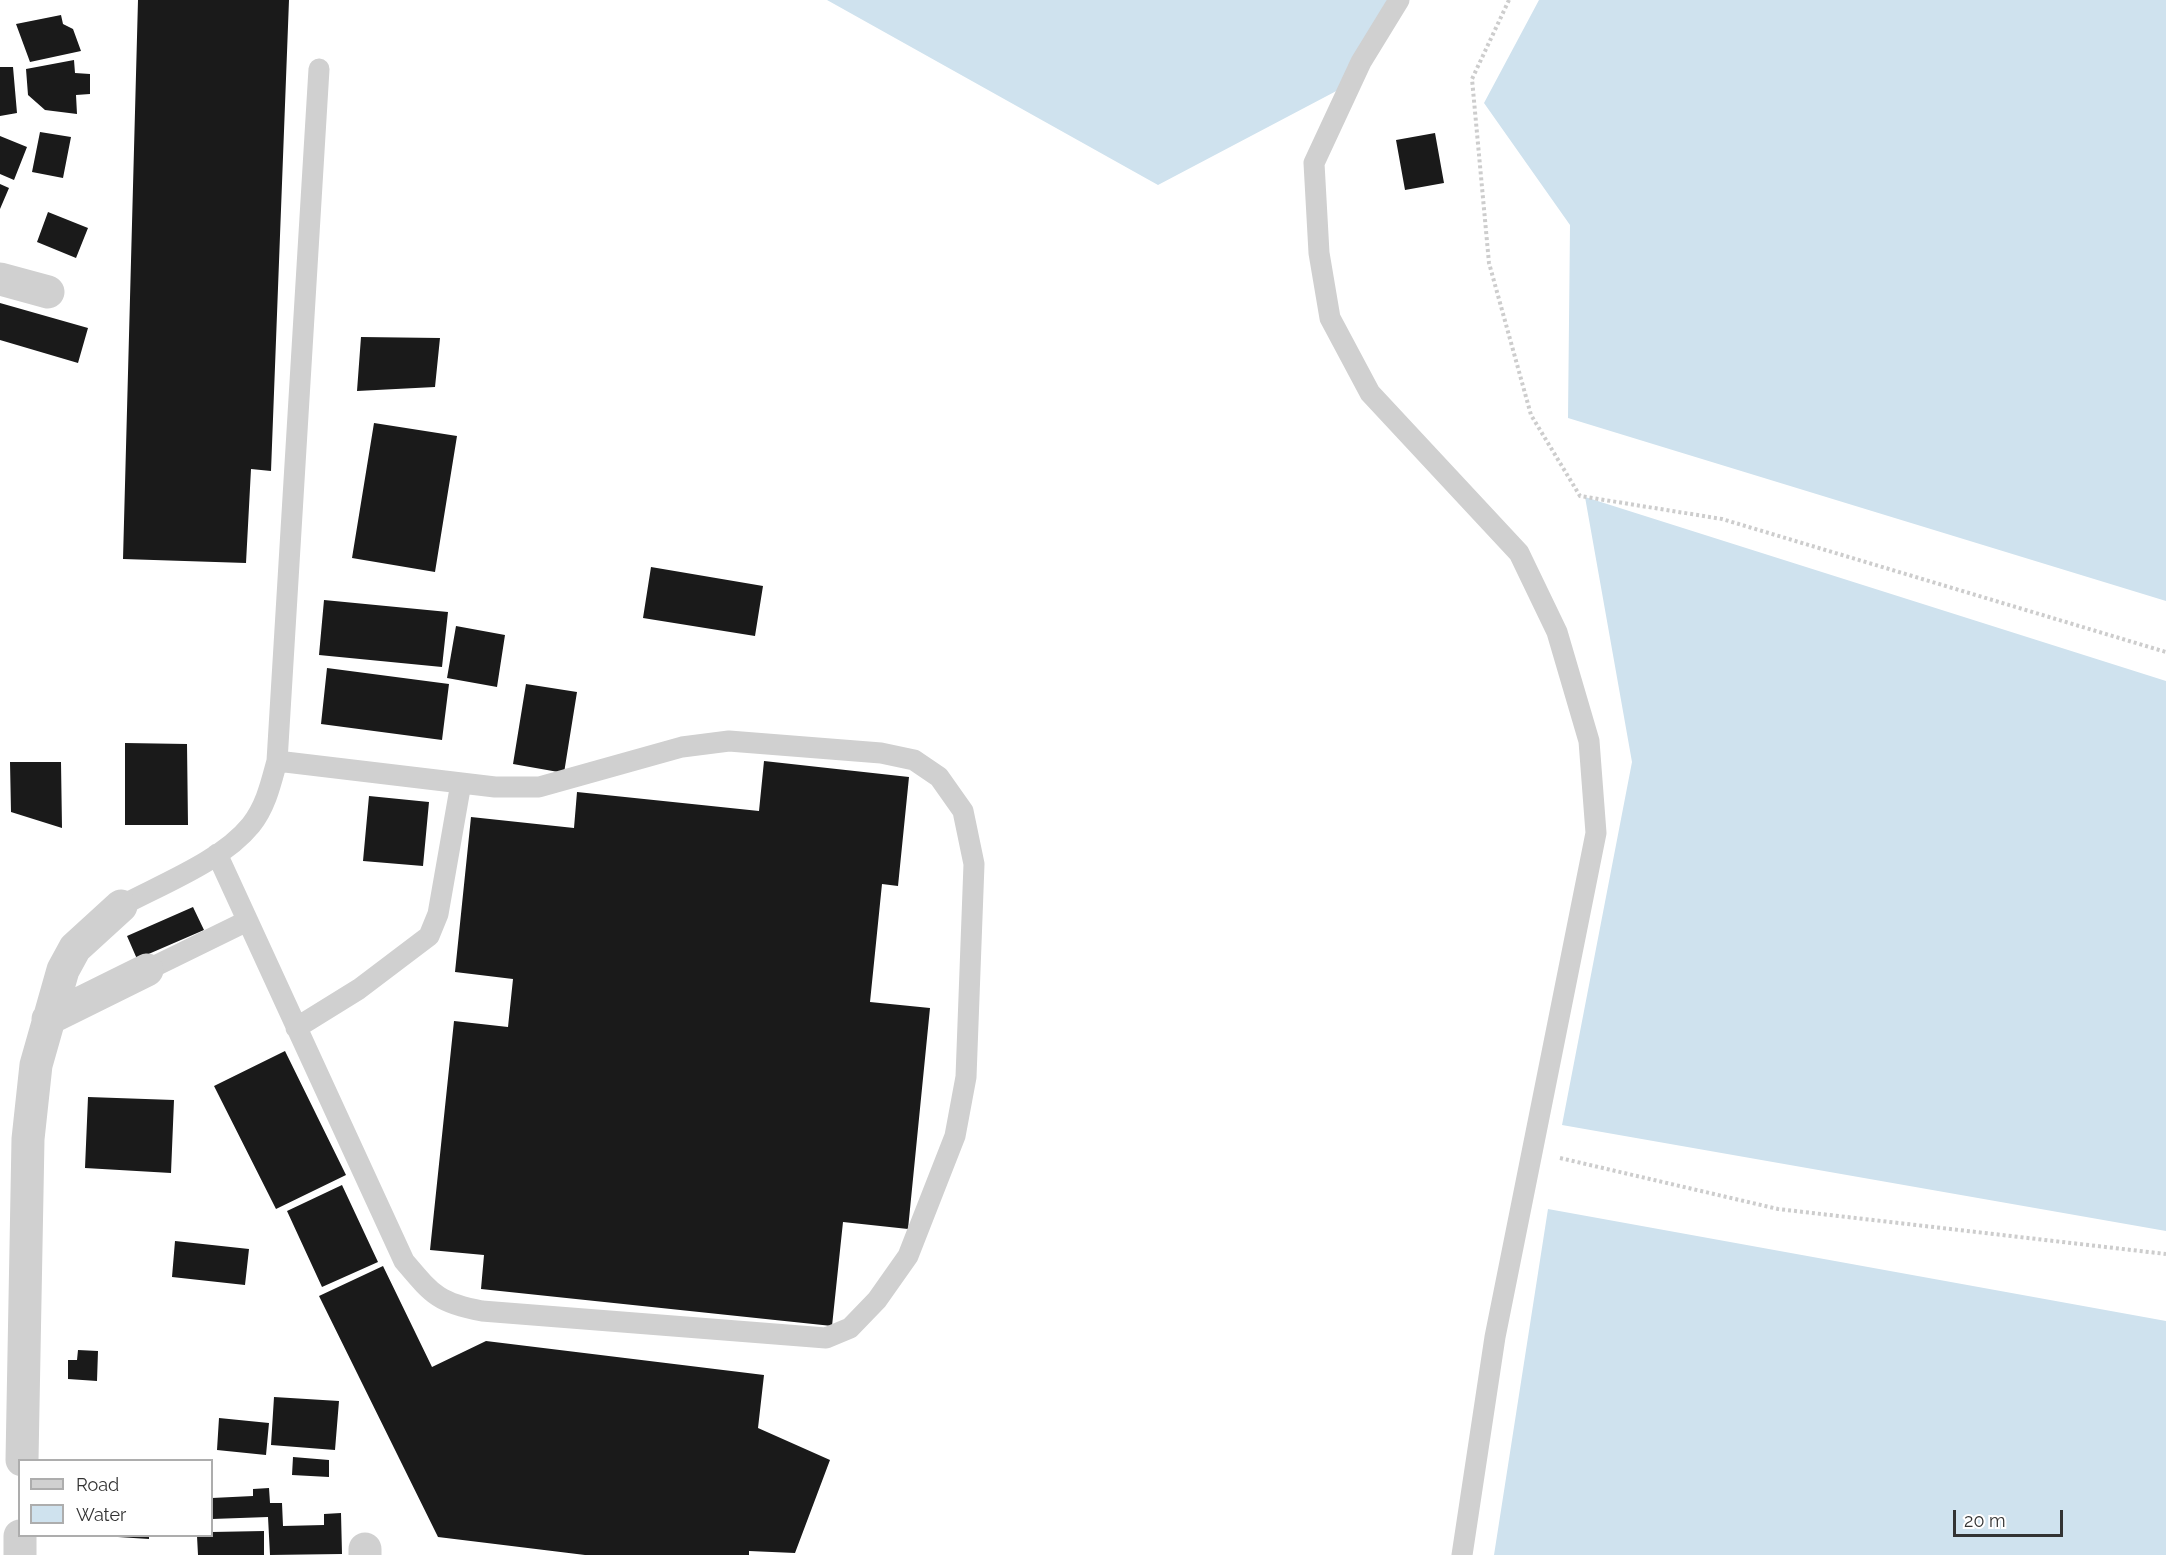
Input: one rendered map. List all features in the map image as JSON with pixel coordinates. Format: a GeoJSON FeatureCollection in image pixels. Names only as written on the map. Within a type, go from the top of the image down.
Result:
{"type":"FeatureCollection","features":[{"type":"Feature","properties":{"kind":"street"},"geometry":{"type":"LineString","coordinates":[[0,279],[48,292]]}},
{"type":"Feature","properties":{"kind":"street"},"geometry":{"type":"LineString","coordinates":[[22,1459],[28,1139],[36,1065],[63,970],[75,948],[121,906]]}},
{"type":"Feature","properties":{"kind":"street"},"geometry":{"type":"LineString","coordinates":[[48,1018],[147,970]]}},
{"type":"Feature","properties":{"kind":"street"},"geometry":{"type":"LineString","coordinates":[[20,1537],[20,1555]]}},
{"type":"Feature","properties":{"kind":"lane"},"geometry":{"type":"LineString","coordinates":[[1399,0],[1361,62],[1314,163],[1319,253],[1330,318],[1370,393],[1519,553],[1557,632],[1589,741],[1596,833],[1495,1337],[1462,1555]]}},
{"type":"Feature","properties":{"kind":"lane"},"geometry":{"type":"LineString","coordinates":[[121,906],[217,854],[236,841],[252,823],[267,798],[277,761],[320,69]]}},
{"type":"Feature","properties":{"kind":"lane"},"geometry":{"type":"LineString","coordinates":[[217,854],[404,1260],[430,1293],[454,1306],[482,1311],[826,1338],[850,1328],[878,1299],[908,1256],[955,1136],[966,1077],[974,864],[963,811],[939,777],[914,760],[881,753],[729,741],[682,747],[539,786],[495,787],[277,761]]}},
{"type":"Feature","properties":{"kind":"lane"},"geometry":{"type":"LineString","coordinates":[[296,1028],[359,989],[429,936],[438,914],[461,783]]}},
{"type":"Feature","properties":{"kind":"lane"},"geometry":{"type":"LineString","coordinates":[[147,970],[247,921]]}},
{"type":"Feature","properties":{"kind":"path"},"geometry":{"type":"LineString","coordinates":[[1509,0],[1472,79],[1489,263],[1531,415],[1580,496],[1722,519],[2166,652]]}},
{"type":"Feature","properties":{"kind":"path"},"geometry":{"type":"LineString","coordinates":[[1532,1152],[1778,1209],[2166,1254]]}},
{"type":"Feature","properties":{"kind":"water"},"geometry":{"type":"Polygon","coordinates":[[[827,0],[1408,0],[1361,78],[1158,185],[827,0]]]}},
{"type":"Feature","properties":{"kind":"water"},"geometry":{"type":"Polygon","coordinates":[[[1539,0],[2166,0],[2166,601],[1568,418],[1570,225],[1484,103],[1539,0]]]}},
{"type":"Feature","properties":{"kind":"water"},"geometry":{"type":"Polygon","coordinates":[[[1585,497],[2166,681],[2166,1231],[1562,1125],[1632,762],[1585,497]]]}},
{"type":"Feature","properties":{"kind":"water"},"geometry":{"type":"Polygon","coordinates":[[[1548,1209],[2166,1321],[2166,1555],[1494,1555],[1548,1209]]]}},
{"type":"Feature","properties":{"kind":"building"},"geometry":{"type":"Polygon","coordinates":[[[138,0],[289,0],[271,471],[251,469],[246,563],[123,559],[138,0]]]}},
{"type":"Feature","properties":{"kind":"building"},"geometry":{"type":"Polygon","coordinates":[[[61,15],[63,24],[73,29],[81,51],[30,62],[16,24],[61,15]]]}},
{"type":"Feature","properties":{"kind":"building"},"geometry":{"type":"Polygon","coordinates":[[[74,60],[75,73],[90,74],[90,94],[76,95],[77,114],[45,110],[28,95],[26,69],[74,60]]]}},
{"type":"Feature","properties":{"kind":"building"},"geometry":{"type":"Polygon","coordinates":[[[0,67],[13,67],[17,113],[0,116],[0,67]]]}},
{"type":"Feature","properties":{"kind":"building"},"geometry":{"type":"Polygon","coordinates":[[[40,132],[71,137],[63,178],[32,172],[40,132]]]}},
{"type":"Feature","properties":{"kind":"building"},"geometry":{"type":"Polygon","coordinates":[[[1435,133],[1444,183],[1405,190],[1396,140],[1435,133]]]}},
{"type":"Feature","properties":{"kind":"building"},"geometry":{"type":"Polygon","coordinates":[[[0,136],[27,147],[14,180],[0,174],[0,136]]]}},
{"type":"Feature","properties":{"kind":"building"},"geometry":{"type":"Polygon","coordinates":[[[0,184],[9,188],[0,209],[0,184]]]}},
{"type":"Feature","properties":{"kind":"building"},"geometry":{"type":"Polygon","coordinates":[[[48,212],[88,228],[76,258],[37,242],[48,212]]]}},
{"type":"Feature","properties":{"kind":"building"},"geometry":{"type":"Polygon","coordinates":[[[0,303],[88,328],[78,363],[0,340],[0,303]]]}},
{"type":"Feature","properties":{"kind":"building"},"geometry":{"type":"Polygon","coordinates":[[[361,337],[440,338],[435,387],[357,391],[361,337]]]}},
{"type":"Feature","properties":{"kind":"building"},"geometry":{"type":"Polygon","coordinates":[[[374,423],[457,436],[435,572],[352,558],[374,423]]]}},
{"type":"Feature","properties":{"kind":"building"},"geometry":{"type":"Polygon","coordinates":[[[651,567],[763,586],[755,636],[643,618],[651,567]]]}},
{"type":"Feature","properties":{"kind":"building"},"geometry":{"type":"Polygon","coordinates":[[[324,600],[448,612],[442,667],[319,655],[324,600]]]}},
{"type":"Feature","properties":{"kind":"building"},"geometry":{"type":"Polygon","coordinates":[[[456,626],[505,635],[497,687],[447,678],[456,626]]]}},
{"type":"Feature","properties":{"kind":"building"},"geometry":{"type":"Polygon","coordinates":[[[327,668],[449,684],[442,740],[321,724],[327,668]]]}},
{"type":"Feature","properties":{"kind":"building"},"geometry":{"type":"Polygon","coordinates":[[[526,684],[577,692],[564,773],[513,764],[526,684]]]}},
{"type":"Feature","properties":{"kind":"building"},"geometry":{"type":"Polygon","coordinates":[[[125,743],[187,744],[188,825],[125,825],[125,743]]]}},
{"type":"Feature","properties":{"kind":"building"},"geometry":{"type":"Polygon","coordinates":[[[764,761],[909,777],[898,886],[882,884],[870,1002],[930,1008],[908,1229],[843,1222],[832,1326],[481,1289],[484,1255],[430,1250],[454,1021],[508,1027],[513,979],[455,972],[471,817],[574,828],[577,792],[759,811],[764,761]]]}},
{"type":"Feature","properties":{"kind":"building"},"geometry":{"type":"Polygon","coordinates":[[[10,762],[61,762],[62,828],[11,812],[10,762]]]}},
{"type":"Feature","properties":{"kind":"building"},"geometry":{"type":"Polygon","coordinates":[[[369,796],[429,802],[423,866],[363,861],[369,796]]]}},
{"type":"Feature","properties":{"kind":"building"},"geometry":{"type":"Polygon","coordinates":[[[193,907],[204,930],[137,959],[127,936],[193,907]]]}},
{"type":"Feature","properties":{"kind":"building"},"geometry":{"type":"Polygon","coordinates":[[[285,1051],[346,1175],[276,1209],[214,1086],[285,1051]]]}},
{"type":"Feature","properties":{"kind":"building"},"geometry":{"type":"Polygon","coordinates":[[[88,1097],[174,1100],[171,1173],[85,1168],[88,1097]]]}},
{"type":"Feature","properties":{"kind":"building"},"geometry":{"type":"Polygon","coordinates":[[[342,1185],[378,1262],[322,1287],[287,1211],[342,1185]]]}},
{"type":"Feature","properties":{"kind":"building"},"geometry":{"type":"Polygon","coordinates":[[[175,1241],[249,1249],[245,1285],[172,1277],[175,1241]]]}},
{"type":"Feature","properties":{"kind":"building"},"geometry":{"type":"Polygon","coordinates":[[[383,1266],[432,1367],[486,1341],[764,1375],[758,1428],[830,1460],[795,1553],[749,1551],[749,1555],[585,1555],[438,1537],[319,1296],[383,1266]]]}},
{"type":"Feature","properties":{"kind":"building"},"geometry":{"type":"Polygon","coordinates":[[[78,1350],[98,1351],[97,1381],[68,1379],[68,1360],[77,1360],[78,1350]]]}},
{"type":"Feature","properties":{"kind":"building"},"geometry":{"type":"Polygon","coordinates":[[[274,1397],[339,1401],[335,1450],[271,1445],[274,1397]]]}},
{"type":"Feature","properties":{"kind":"building"},"geometry":{"type":"Polygon","coordinates":[[[219,1418],[269,1423],[266,1455],[217,1450],[219,1418]]]}},
{"type":"Feature","properties":{"kind":"building"},"geometry":{"type":"Polygon","coordinates":[[[293,1457],[329,1460],[329,1477],[292,1475],[293,1457]]]}},
{"type":"Feature","properties":{"kind":"building"},"geometry":{"type":"Polygon","coordinates":[[[269,1488],[270,1503],[282,1503],[283,1526],[324,1525],[324,1514],[341,1513],[342,1554],[270,1555],[268,1517],[213,1519],[213,1498],[253,1496],[253,1489],[269,1488]]]}},
{"type":"Feature","properties":{"kind":"building"},"geometry":{"type":"Polygon","coordinates":[[[264,1531],[264,1555],[198,1555],[197,1537],[213,1537],[213,1532],[264,1531]]]}},
{"type":"Feature","properties":{"kind":"building"},"geometry":{"type":"Polygon","coordinates":[[[118,1537],[149,1537],[149,1539],[118,1537]]]}}]}
